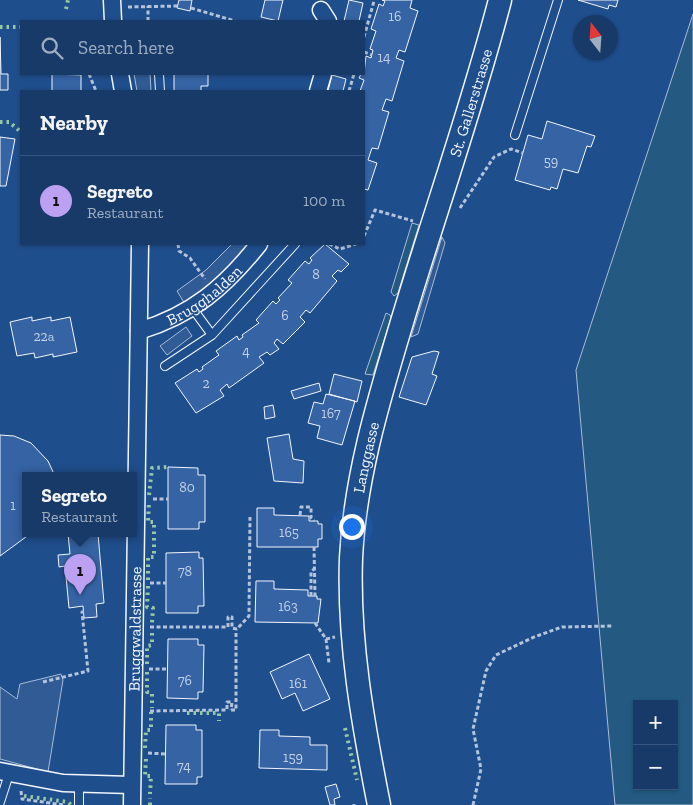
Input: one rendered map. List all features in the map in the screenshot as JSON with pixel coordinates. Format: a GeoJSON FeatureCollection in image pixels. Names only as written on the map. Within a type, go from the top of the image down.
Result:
{"type":"FeatureCollection","features":[{"type":"Feature","properties":{"kind":"main road","name":"St. Gallerstrasse"},"geometry":{"type":"LineString","coordinates":[[445,208],[500,0]]}},
{"type":"Feature","properties":{"kind":"main road","name":"Langgasse"},"geometry":{"type":"LineString","coordinates":[[379,805],[363,718],[353,635],[351,557],[355,516],[372,427],[445,208]]}},
{"type":"Feature","properties":{"kind":"street"},"geometry":{"type":"LineString","coordinates":[[120,75],[123,90]]}},
{"type":"Feature","properties":{"kind":"street"},"geometry":{"type":"LineString","coordinates":[[318,90],[323,75]]}},
{"type":"Feature","properties":{"kind":"street","name":"Bruggwaldstrasse"},"geometry":{"type":"LineString","coordinates":[[137,472],[140,245]]}},
{"type":"Feature","properties":{"kind":"street","name":"Brugghalden"},"geometry":{"type":"LineString","coordinates":[[139,331],[193,308],[216,291],[240,268],[258,245]]}},
{"type":"Feature","properties":{"kind":"street","name":"Bruggwaldstrasse"},"geometry":{"type":"LineString","coordinates":[[132,805],[135,537]]}},
{"type":"Feature","properties":{"kind":"street"},"geometry":{"type":"LineString","coordinates":[[5,773],[55,782],[131,785]]}},
{"type":"Feature","properties":{"kind":"lane"},"geometry":{"type":"LineString","coordinates":[[516,135],[558,0]]}},
{"type":"Feature","properties":{"kind":"lane"},"geometry":{"type":"LineString","coordinates":[[159,75],[160,90]]}},
{"type":"Feature","properties":{"kind":"lane"},"geometry":{"type":"LineString","coordinates":[[166,366],[212,335],[294,245]]}},
{"type":"Feature","properties":{"kind":"lane"},"geometry":{"type":"LineString","coordinates":[[193,308],[212,335]]}},
{"type":"Feature","properties":{"kind":"lane"},"geometry":{"type":"LineString","coordinates":[[0,802],[5,773]]}},
{"type":"Feature","properties":{"kind":"lane"},"geometry":{"type":"LineString","coordinates":[[79,784],[79,805]]}},
{"type":"Feature","properties":{"kind":"path"},"geometry":{"type":"LineString","coordinates":[[138,6],[139,0]]}},
{"type":"Feature","properties":{"kind":"path"},"geometry":{"type":"LineString","coordinates":[[365,32],[374,1]]}},
{"type":"Feature","properties":{"kind":"path"},"geometry":{"type":"LineString","coordinates":[[113,10],[138,6],[178,6]]}},
{"type":"Feature","properties":{"kind":"path"},"geometry":{"type":"LineString","coordinates":[[148,6],[148,20]]}},
{"type":"Feature","properties":{"kind":"path"},"geometry":{"type":"LineString","coordinates":[[191,8],[232,20]]}},
{"type":"Feature","properties":{"kind":"path"},"geometry":{"type":"LineString","coordinates":[[365,52],[372,54]]}},
{"type":"Feature","properties":{"kind":"path"},"geometry":{"type":"LineString","coordinates":[[89,75],[96,90]]}},
{"type":"Feature","properties":{"kind":"path"},"geometry":{"type":"LineString","coordinates":[[349,90],[354,75]]}},
{"type":"Feature","properties":{"kind":"path"},"geometry":{"type":"LineString","coordinates":[[445,208],[458,210],[494,157],[511,149],[523,153]]}},
{"type":"Feature","properties":{"kind":"path"},"geometry":{"type":"LineString","coordinates":[[365,233],[374,210],[416,222]]}},
{"type":"Feature","properties":{"kind":"path"},"geometry":{"type":"LineString","coordinates":[[178,245],[179,251],[190,258],[216,291]]}},
{"type":"Feature","properties":{"kind":"path"},"geometry":{"type":"LineString","coordinates":[[331,245],[340,249],[353,245]]}},
{"type":"Feature","properties":{"kind":"path"},"geometry":{"type":"LineString","coordinates":[[145,499],[168,499]]}},
{"type":"Feature","properties":{"kind":"path"},"geometry":{"type":"LineString","coordinates":[[300,515],[301,507],[311,507],[311,518],[314,521]]}},
{"type":"Feature","properties":{"kind":"path"},"geometry":{"type":"LineString","coordinates":[[143,711],[227,710],[227,702],[232,702],[231,710],[236,710],[236,629],[249,616],[250,516]]}},
{"type":"Feature","properties":{"kind":"path"},"geometry":{"type":"LineString","coordinates":[[313,596],[316,573],[314,569],[314,547]]}},
{"type":"Feature","properties":{"kind":"path"},"geometry":{"type":"LineString","coordinates":[[144,584],[166,583]]}},
{"type":"Feature","properties":{"kind":"path"},"geometry":{"type":"LineString","coordinates":[[43,682],[88,671],[82,612],[84,612]]}},
{"type":"Feature","properties":{"kind":"path"},"geometry":{"type":"LineString","coordinates":[[144,627],[228,626],[228,617],[232,617],[232,628],[236,629]]}},
{"type":"Feature","properties":{"kind":"path"},"geometry":{"type":"LineString","coordinates":[[315,622],[326,639],[329,662]]}},
{"type":"Feature","properties":{"kind":"path"},"geometry":{"type":"LineString","coordinates":[[473,805],[481,769],[473,728],[486,672],[496,655],[534,637],[562,628],[613,626]]}},
{"type":"Feature","properties":{"kind":"path"},"geometry":{"type":"LineString","coordinates":[[326,639],[338,637]]}},
{"type":"Feature","properties":{"kind":"path"},"geometry":{"type":"LineString","coordinates":[[143,669],[167,668]]}},
{"type":"Feature","properties":{"kind":"path"},"geometry":{"type":"LineString","coordinates":[[142,753],[165,754]]}},
{"type":"Feature","properties":{"kind":"path"},"geometry":{"type":"LineString","coordinates":[[22,788],[22,799],[64,805]]}},
{"type":"Feature","properties":{"kind":"shaded area"},"geometry":{"type":"Polygon","coordinates":[[[693,14],[693,805],[615,805],[576,370],[693,14]]]}},
{"type":"Feature","properties":{"kind":"shaded area"},"geometry":{"type":"Polygon","coordinates":[[[134,75],[150,75],[151,90],[137,90],[134,75]]]}},
{"type":"Feature","properties":{"kind":"shaded area"},"geometry":{"type":"Polygon","coordinates":[[[412,223],[419,225],[398,293],[394,296],[391,292],[412,223]]]}},
{"type":"Feature","properties":{"kind":"shaded area"},"geometry":{"type":"Polygon","coordinates":[[[442,237],[445,243],[418,334],[411,337],[442,237]]]}},
{"type":"Feature","properties":{"kind":"shaded area"},"geometry":{"type":"Polygon","coordinates":[[[231,245],[249,245],[216,281],[185,304],[177,291],[206,270],[231,245]]]}},
{"type":"Feature","properties":{"kind":"shaded area"},"geometry":{"type":"Polygon","coordinates":[[[386,313],[391,318],[373,375],[365,374],[386,313]]]}},
{"type":"Feature","properties":{"kind":"shaded area"},"geometry":{"type":"Polygon","coordinates":[[[186,327],[192,336],[167,355],[160,346],[186,327]]]}},
{"type":"Feature","properties":{"kind":"shaded area"},"geometry":{"type":"Polygon","coordinates":[[[61,674],[63,680],[48,772],[0,759],[0,687],[17,699],[20,684],[61,674]]]}},
{"type":"Feature","properties":{"kind":"building"},"geometry":{"type":"Polygon","coordinates":[[[179,0],[192,0],[190,11],[177,8],[179,0]]]}},
{"type":"Feature","properties":{"kind":"building"},"geometry":{"type":"Polygon","coordinates":[[[265,0],[283,0],[278,20],[261,17],[265,0]]]}},
{"type":"Feature","properties":{"kind":"building"},"geometry":{"type":"Polygon","coordinates":[[[349,0],[363,3],[359,20],[344,20],[349,0]]]}},
{"type":"Feature","properties":{"kind":"building"},"geometry":{"type":"Polygon","coordinates":[[[382,0],[412,0],[410,8],[418,11],[405,52],[399,50],[396,58],[404,61],[392,101],[386,99],[382,110],[389,112],[378,149],[372,148],[368,160],[377,163],[368,190],[365,189],[365,90],[360,90],[364,80],[359,78],[360,75],[365,75],[366,56],[371,58],[373,50],[370,49],[376,31],[371,29],[379,4],[383,6],[385,1],[382,0]]]}},
{"type":"Feature","properties":{"kind":"building"},"geometry":{"type":"Polygon","coordinates":[[[578,0],[618,0],[616,7],[609,5],[608,9],[578,0]]]}},
{"type":"Feature","properties":{"kind":"building"},"geometry":{"type":"Polygon","coordinates":[[[0,37],[1,74],[8,74],[8,90],[0,90],[0,37]]]}},
{"type":"Feature","properties":{"kind":"building"},"geometry":{"type":"Polygon","coordinates":[[[52,75],[81,75],[81,90],[52,90],[52,75]]]}},
{"type":"Feature","properties":{"kind":"building"},"geometry":{"type":"Polygon","coordinates":[[[174,75],[208,75],[208,86],[201,86],[201,90],[174,90],[174,75]]]}},
{"type":"Feature","properties":{"kind":"building"},"geometry":{"type":"Polygon","coordinates":[[[332,75],[346,79],[343,90],[328,90],[332,75]]]}},
{"type":"Feature","properties":{"kind":"building"},"geometry":{"type":"Polygon","coordinates":[[[547,121],[595,136],[591,147],[587,146],[578,173],[563,169],[557,189],[551,187],[550,190],[515,180],[528,135],[542,139],[547,121]]]}},
{"type":"Feature","properties":{"kind":"building"},"geometry":{"type":"Polygon","coordinates":[[[0,137],[15,139],[6,186],[0,186],[0,137]]]}},
{"type":"Feature","properties":{"kind":"building"},"geometry":{"type":"Polygon","coordinates":[[[326,245],[349,264],[341,272],[338,270],[332,276],[337,281],[310,313],[306,310],[300,317],[305,322],[283,344],[277,339],[274,343],[279,349],[270,355],[267,352],[259,357],[264,363],[229,388],[227,384],[220,390],[224,396],[196,413],[175,383],[197,369],[199,372],[203,369],[202,367],[219,355],[216,351],[237,336],[239,340],[243,337],[242,335],[259,323],[256,320],[273,301],[276,304],[280,300],[278,298],[292,283],[288,280],[305,261],[309,264],[312,260],[310,258],[326,245]]]}},
{"type":"Feature","properties":{"kind":"building"},"geometry":{"type":"Polygon","coordinates":[[[32,317],[32,321],[51,317],[51,321],[70,317],[77,352],[53,357],[53,354],[35,358],[34,353],[17,356],[10,322],[32,317]]]}},
{"type":"Feature","properties":{"kind":"building"},"geometry":{"type":"Polygon","coordinates":[[[434,351],[439,352],[432,374],[437,376],[426,405],[399,397],[412,357],[434,351]]]}},
{"type":"Feature","properties":{"kind":"building"},"geometry":{"type":"Polygon","coordinates":[[[334,374],[362,381],[357,402],[329,394],[334,374]]]}},
{"type":"Feature","properties":{"kind":"building"},"geometry":{"type":"Polygon","coordinates":[[[319,383],[321,391],[294,399],[291,391],[319,383]]]}},
{"type":"Feature","properties":{"kind":"building"},"geometry":{"type":"Polygon","coordinates":[[[326,394],[355,401],[342,445],[317,438],[320,426],[308,423],[314,402],[323,404],[326,394]]]}},
{"type":"Feature","properties":{"kind":"building"},"geometry":{"type":"Polygon","coordinates":[[[273,405],[275,417],[265,419],[264,407],[273,405]]]}},
{"type":"Feature","properties":{"kind":"building"},"geometry":{"type":"Polygon","coordinates":[[[289,434],[293,459],[304,461],[303,483],[274,481],[267,438],[289,434]]]}},
{"type":"Feature","properties":{"kind":"building"},"geometry":{"type":"Polygon","coordinates":[[[0,435],[14,436],[31,443],[48,461],[53,472],[22,472],[22,537],[26,537],[0,556],[0,435]]]}},
{"type":"Feature","properties":{"kind":"building"},"geometry":{"type":"Polygon","coordinates":[[[168,467],[198,468],[198,475],[205,475],[205,522],[199,522],[199,529],[168,529],[168,467]]]}},
{"type":"Feature","properties":{"kind":"building"},"geometry":{"type":"Polygon","coordinates":[[[257,508],[274,508],[274,515],[309,516],[309,521],[318,521],[318,524],[322,524],[322,539],[318,539],[318,547],[257,547],[257,508]]]}},
{"type":"Feature","properties":{"kind":"building"},"geometry":{"type":"Polygon","coordinates":[[[68,537],[98,537],[104,603],[96,604],[97,617],[84,618],[83,606],[69,608],[65,566],[59,567],[58,555],[70,554],[68,537]]]}},
{"type":"Feature","properties":{"kind":"building"},"geometry":{"type":"Polygon","coordinates":[[[199,552],[199,558],[203,558],[204,606],[198,606],[198,613],[166,613],[166,553],[199,552]]]}},
{"type":"Feature","properties":{"kind":"building"},"geometry":{"type":"Polygon","coordinates":[[[256,581],[274,581],[274,589],[308,590],[308,596],[317,596],[317,599],[321,599],[318,623],[255,622],[256,581]]]}},
{"type":"Feature","properties":{"kind":"building"},"geometry":{"type":"Polygon","coordinates":[[[168,639],[198,639],[198,645],[204,645],[203,692],[198,692],[198,699],[167,698],[168,639]]]}},
{"type":"Feature","properties":{"kind":"building"},"geometry":{"type":"Polygon","coordinates":[[[309,654],[330,699],[303,711],[295,693],[282,699],[270,672],[309,654]]]}},
{"type":"Feature","properties":{"kind":"building"},"geometry":{"type":"Polygon","coordinates":[[[166,725],[196,725],[196,730],[202,730],[202,777],[197,777],[197,784],[165,784],[166,725]]]}},
{"type":"Feature","properties":{"kind":"building"},"geometry":{"type":"Polygon","coordinates":[[[260,730],[279,730],[279,736],[310,737],[310,745],[327,745],[327,770],[259,768],[260,730]]]}},
{"type":"Feature","properties":{"kind":"building"},"geometry":{"type":"Polygon","coordinates":[[[336,784],[340,797],[334,799],[335,805],[330,805],[325,787],[336,784]]]}},
{"type":"Feature","properties":{"kind":"hedge"},"geometry":{"type":"LineString","coordinates":[[66,9],[68,0]]}},
{"type":"Feature","properties":{"kind":"hedge"},"geometry":{"type":"LineString","coordinates":[[0,27],[20,27]]}},
{"type":"Feature","properties":{"kind":"hedge"},"geometry":{"type":"LineString","coordinates":[[0,122],[9,122],[20,131]]}},
{"type":"Feature","properties":{"kind":"hedge"},"geometry":{"type":"LineString","coordinates":[[149,495],[152,468],[168,467]]}},
{"type":"Feature","properties":{"kind":"hedge"},"geometry":{"type":"LineString","coordinates":[[148,580],[148,557],[154,557],[154,522],[148,522],[149,502]]}},
{"type":"Feature","properties":{"kind":"hedge"},"geometry":{"type":"LineString","coordinates":[[148,586],[147,607],[153,608],[152,623]]}},
{"type":"Feature","properties":{"kind":"hedge"},"geometry":{"type":"LineString","coordinates":[[147,664],[147,646],[152,645],[152,629]]}},
{"type":"Feature","properties":{"kind":"hedge"},"geometry":{"type":"LineString","coordinates":[[147,672],[147,692],[152,693],[152,708]]}},
{"type":"Feature","properties":{"kind":"hedge"},"geometry":{"type":"LineString","coordinates":[[145,748],[146,730],[151,730],[151,712]]}},
{"type":"Feature","properties":{"kind":"hedge"},"geometry":{"type":"LineString","coordinates":[[187,713],[219,713],[219,721]]}},
{"type":"Feature","properties":{"kind":"hedge"},"geometry":{"type":"LineString","coordinates":[[345,728],[357,780]]}},
{"type":"Feature","properties":{"kind":"hedge"},"geometry":{"type":"LineString","coordinates":[[146,759],[145,776],[151,776],[150,794]]}},
{"type":"Feature","properties":{"kind":"hedge"},"geometry":{"type":"LineString","coordinates":[[24,796],[68,802],[71,805]]}},
{"type":"Feature","properties":{"kind":"hedge"},"geometry":{"type":"LineString","coordinates":[[150,798],[150,805]]}},
{"type":"Feature","properties":{"kind":"place","name":"Segreto"},"geometry":{"type":"Point","coordinates":[80,595]}}]}
